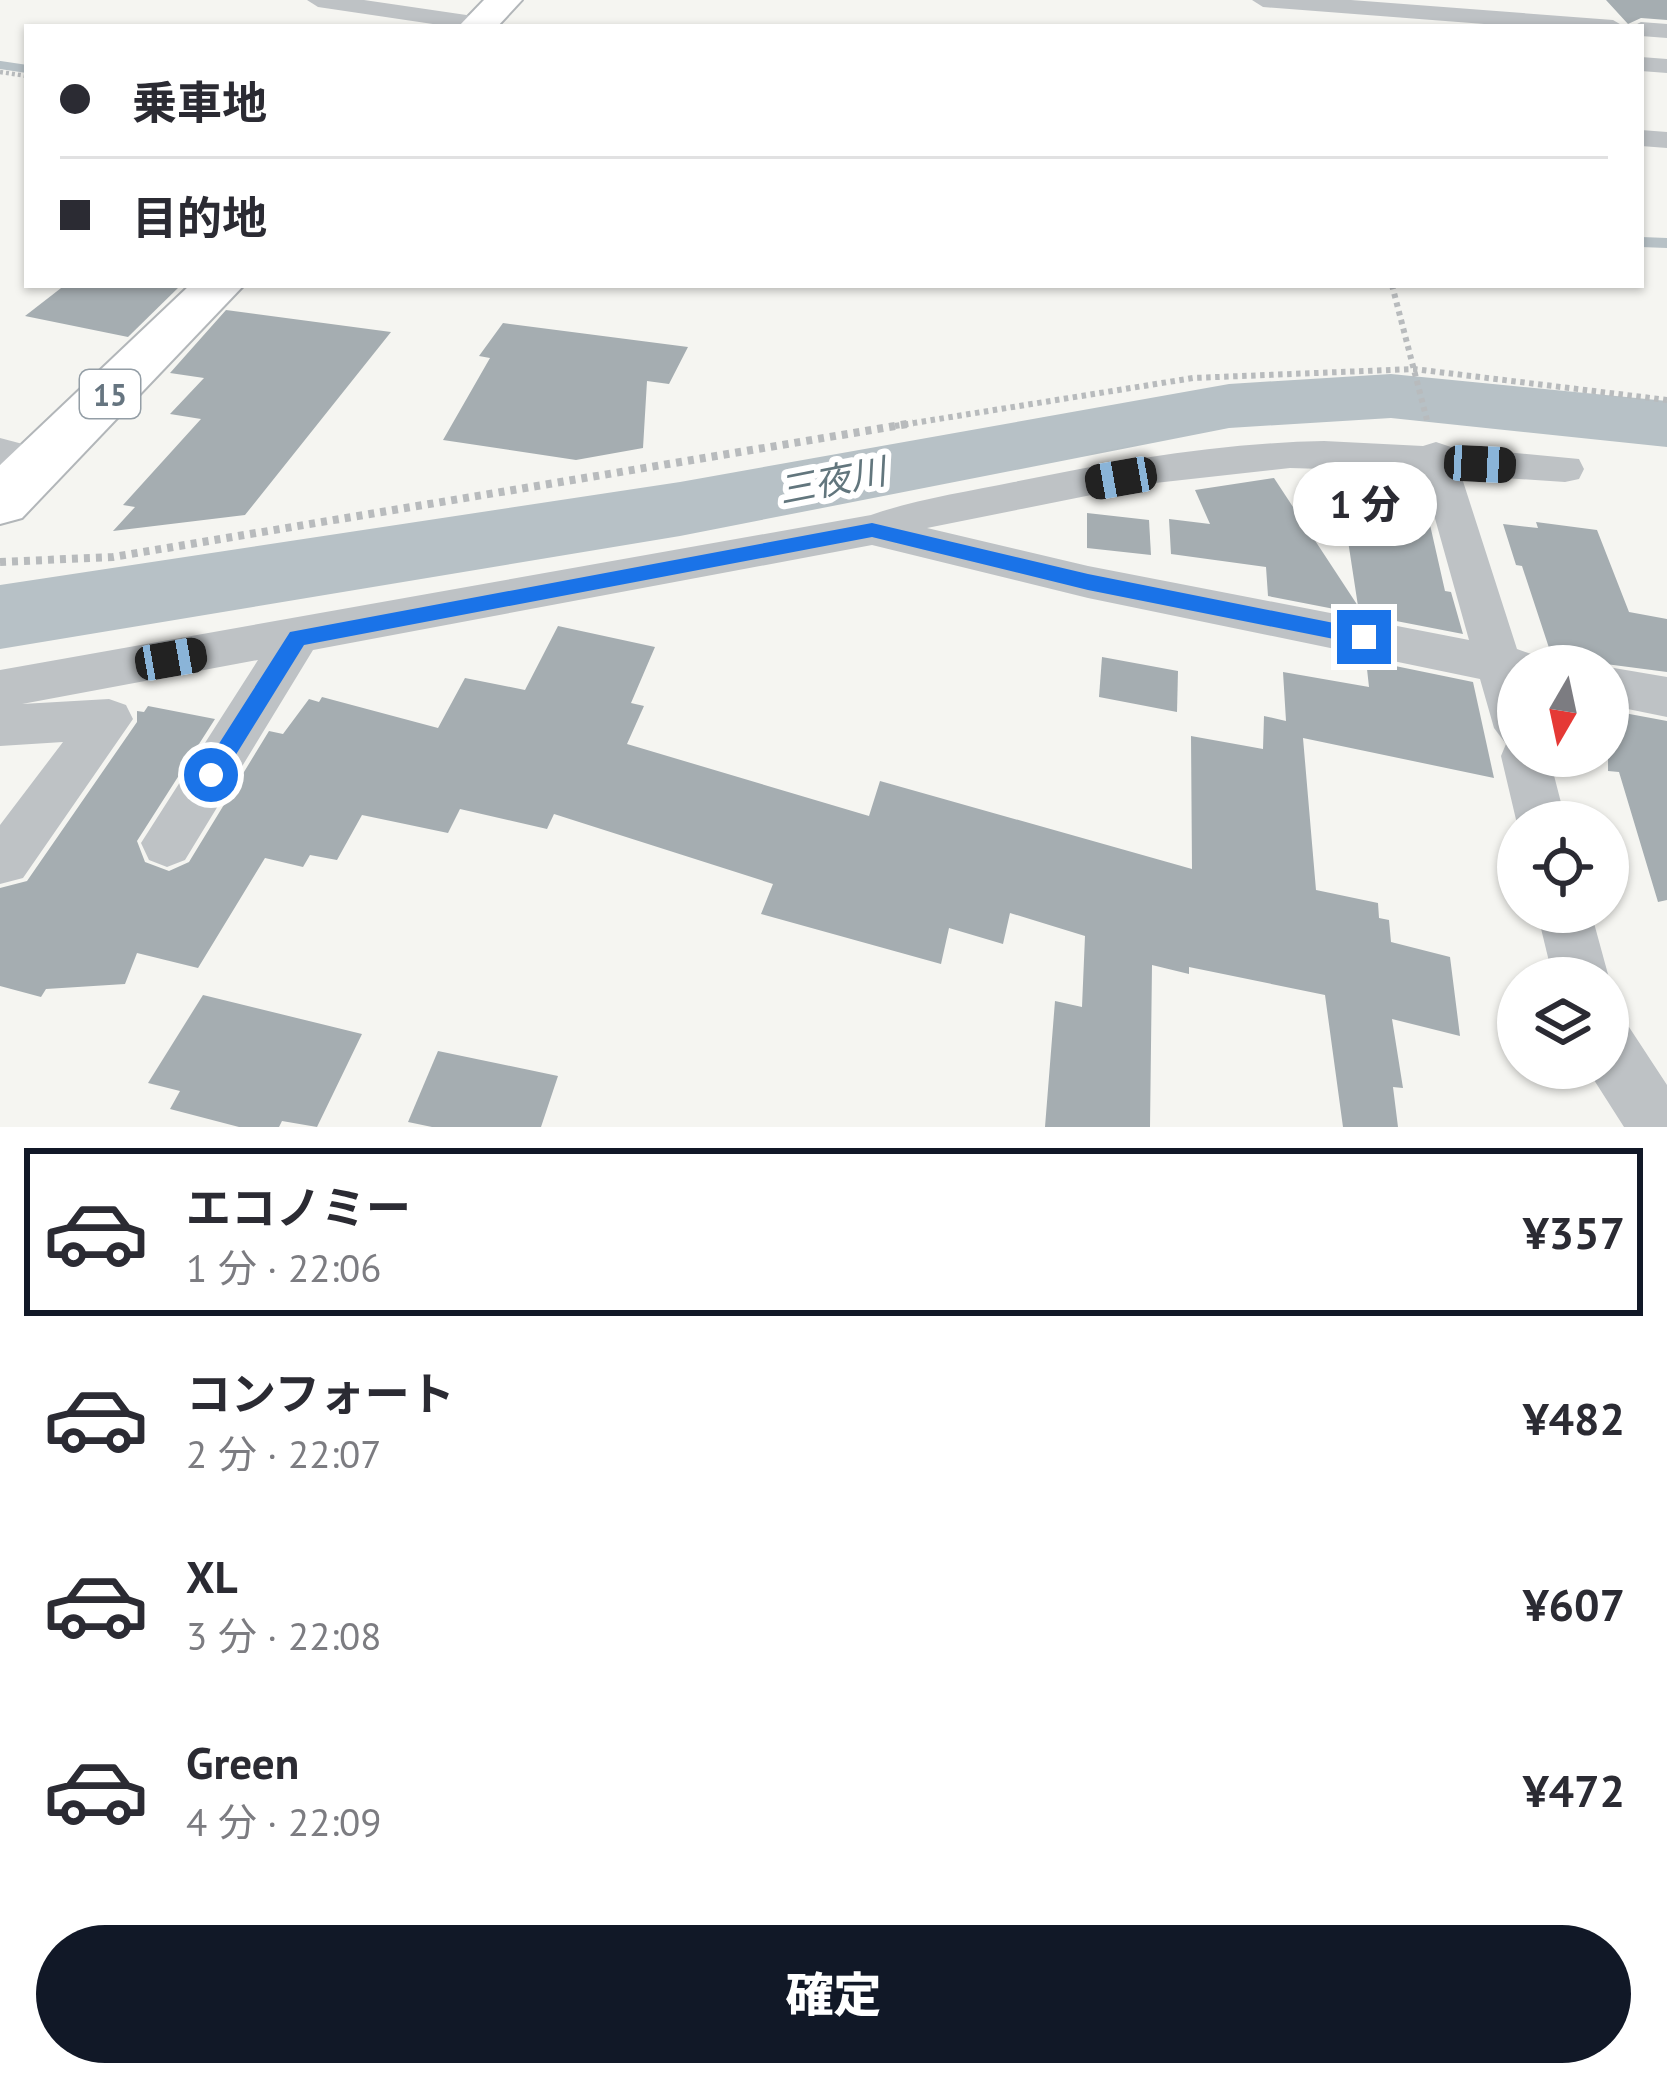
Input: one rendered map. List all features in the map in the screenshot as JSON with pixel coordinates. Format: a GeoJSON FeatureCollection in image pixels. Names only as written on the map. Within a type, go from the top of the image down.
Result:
{"type":"FeatureCollection","features":[{"type":"Feature","properties":{"kind":"main road","name":"15"},"geometry":{"type":"LineString","coordinates":[[0,502],[20,456],[216,288]]}},
{"type":"Feature","properties":{"kind":"street"},"geometry":{"type":"LineString","coordinates":[[318,0],[486,17]]}},
{"type":"Feature","properties":{"kind":"street"},"geometry":{"type":"LineString","coordinates":[[1263,0],[1410,19],[1473,8],[1590,24]]}},
{"type":"Feature","properties":{"kind":"street"},"geometry":{"type":"LineString","coordinates":[[1618,0],[1637,24]]}},
{"type":"Feature","properties":{"kind":"street"},"geometry":{"type":"LineString","coordinates":[[0,688],[297,638],[1206,462],[1289,455],[1437,458],[1565,469]]}},
{"type":"Feature","properties":{"kind":"street"},"geometry":{"type":"LineString","coordinates":[[1437,458],[1503,645]]}},
{"type":"Feature","properties":{"kind":"street"},"geometry":{"type":"LineString","coordinates":[[872,530],[1088,582],[1497,663]]}},
{"type":"Feature","properties":{"kind":"street"},"geometry":{"type":"LineString","coordinates":[[167,843],[297,638]]}},
{"type":"Feature","properties":{"kind":"street"},"geometry":{"type":"LineString","coordinates":[[1629,690],[1667,698]]}},
{"type":"Feature","properties":{"kind":"street"},"geometry":{"type":"LineString","coordinates":[[0,726],[109,719],[4,861]]}},
{"type":"Feature","properties":{"kind":"street"},"geometry":{"type":"LineString","coordinates":[[1629,1081],[1659,1127]]}},
{"type":"Feature","properties":{"kind":"path"},"geometry":{"type":"LineString","coordinates":[[1393,288],[1437,458]]}},
{"type":"Feature","properties":{"kind":"path"},"geometry":{"type":"LineString","coordinates":[[0,562],[113,557],[322,525],[1193,378],[1415,372],[1667,400]]}},
{"type":"Feature","properties":{"kind":"building"},"geometry":{"type":"Polygon","coordinates":[[[1606,0],[1667,0],[1667,20],[1641,18],[1628,24],[1606,0]]]}},
{"type":"Feature","properties":{"kind":"building"},"geometry":{"type":"Polygon","coordinates":[[[61,288],[178,288],[128,337],[25,316],[61,288]]]}},
{"type":"Feature","properties":{"kind":"building"},"geometry":{"type":"Polygon","coordinates":[[[226,310],[391,332],[245,515],[113,531],[135,507],[123,505],[201,419],[170,414],[204,378],[170,373],[226,310]]]}},
{"type":"Feature","properties":{"kind":"building"},"geometry":{"type":"Polygon","coordinates":[[[503,323],[688,347],[669,384],[647,381],[643,448],[576,460],[443,440],[490,358],[479,356],[503,323]]]}},
{"type":"Feature","properties":{"kind":"building"},"geometry":{"type":"Polygon","coordinates":[[[1274,478],[1358,606],[1341,495],[1426,507],[1445,591],[1451,592],[1463,634],[1268,596],[1266,567],[1171,554],[1169,519],[1210,524],[1195,490],[1274,478]]]}},
{"type":"Feature","properties":{"kind":"building"},"geometry":{"type":"Polygon","coordinates":[[[1087,513],[1149,520],[1151,555],[1087,548],[1087,513]]]}},
{"type":"Feature","properties":{"kind":"building"},"geometry":{"type":"Polygon","coordinates":[[[1536,522],[1597,530],[1629,612],[1667,619],[1667,672],[1629,667],[1629,645],[1548,645],[1503,524],[1538,528],[1536,522]]]}},
{"type":"Feature","properties":{"kind":"building"},"geometry":{"type":"Polygon","coordinates":[[[558,626],[655,647],[631,703],[644,706],[627,744],[869,816],[880,781],[1192,869],[1191,736],[1263,749],[1264,716],[1286,721],[1283,672],[1369,687],[1366,660],[1473,682],[1494,778],[1303,738],[1316,890],[1378,903],[1379,918],[1389,920],[1391,942],[1450,957],[1460,1036],[1392,1019],[1403,1088],[1393,1087],[1398,1127],[1343,1127],[1325,995],[1189,967],[1189,974],[1152,965],[1150,1127],[1045,1127],[1055,1001],[1082,1007],[1085,936],[1010,913],[1003,944],[949,928],[941,964],[761,914],[773,884],[554,814],[547,829],[460,809],[448,833],[362,815],[337,860],[310,855],[303,867],[265,858],[198,968],[137,953],[125,984],[46,989],[41,997],[0,986],[0,888],[27,881],[137,722],[137,711],[144,712],[148,706],[215,719],[137,841],[145,862],[169,871],[189,862],[269,731],[283,734],[309,699],[319,702],[322,697],[438,728],[465,678],[525,690],[558,626]]]}},
{"type":"Feature","properties":{"kind":"building"},"geometry":{"type":"Polygon","coordinates":[[[1102,657],[1178,671],[1177,712],[1099,697],[1102,657]]]}},
{"type":"Feature","properties":{"kind":"building"},"geometry":{"type":"Polygon","coordinates":[[[1629,714],[1667,721],[1667,900],[1658,902],[1620,777],[1629,777],[1629,714]]]}},
{"type":"Feature","properties":{"kind":"building"},"geometry":{"type":"Polygon","coordinates":[[[203,995],[362,1034],[317,1127],[282,1121],[279,1127],[239,1127],[170,1109],[180,1091],[148,1083],[203,995]]]}},
{"type":"Feature","properties":{"kind":"building"},"geometry":{"type":"Polygon","coordinates":[[[438,1051],[558,1076],[541,1127],[432,1127],[408,1122],[438,1051]]]}},
{"type":"Feature","properties":{"kind":"waterway"},"geometry":{"type":"LineString","coordinates":[[0,65],[24,69]]}},
{"type":"Feature","properties":{"kind":"waterway"},"geometry":{"type":"LineString","coordinates":[[1644,242],[1667,243]]}},
{"type":"Feature","properties":{"kind":"waterway","name":"三夜川"},"geometry":{"type":"LineString","coordinates":[[0,617],[680,509],[1229,406],[1391,396],[1667,424]]}},
{"type":"Feature","properties":{"kind":"route"},"geometry":{"type":"LineString","coordinates":[[211,775],[297,638],[872,530],[1088,582],[1364,637]]}}]}
